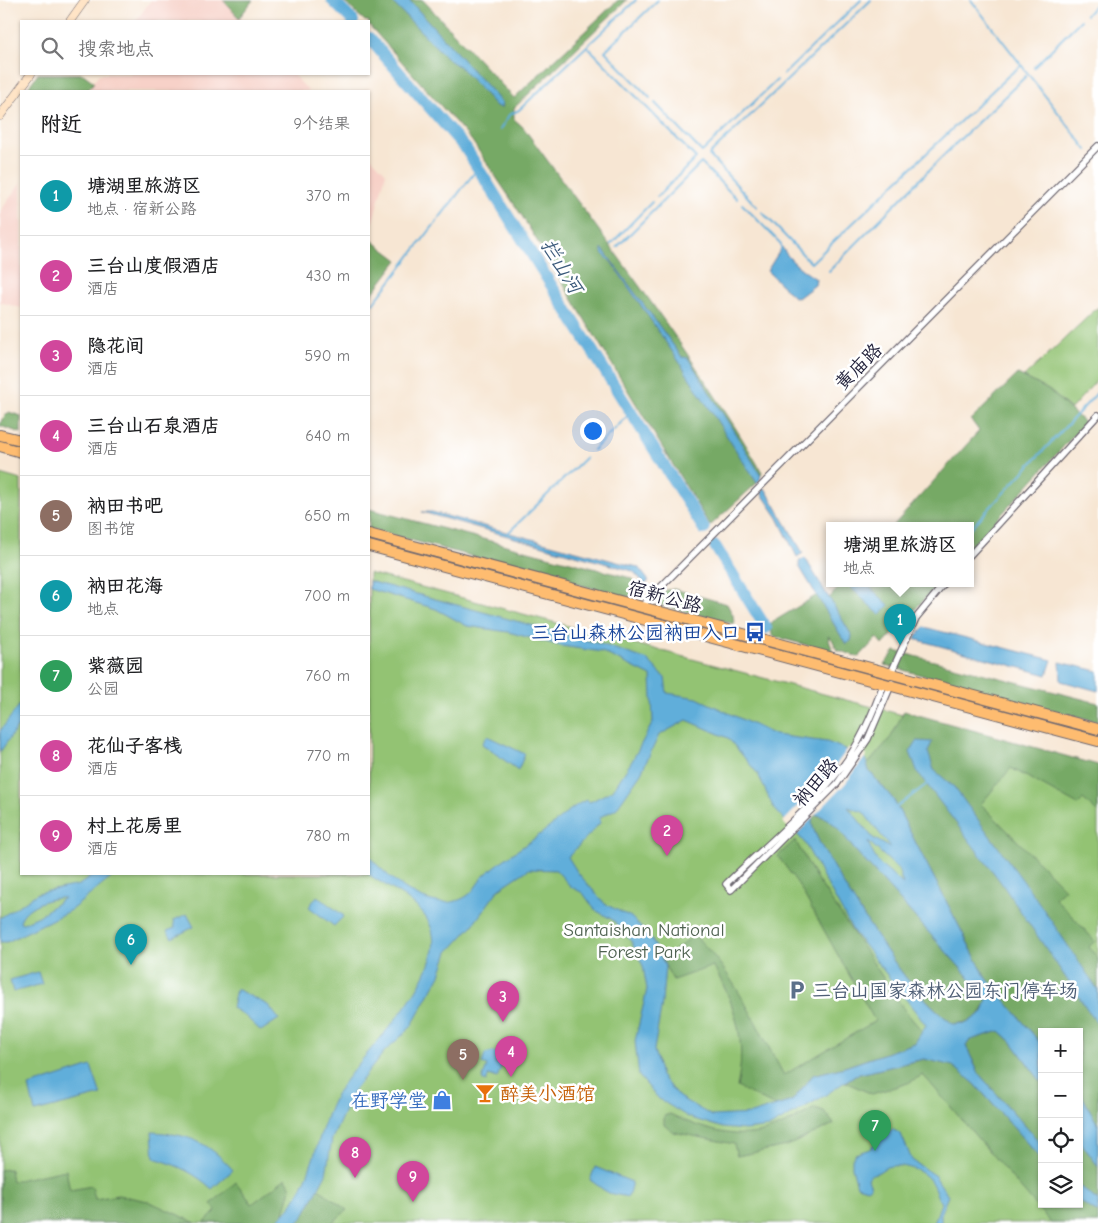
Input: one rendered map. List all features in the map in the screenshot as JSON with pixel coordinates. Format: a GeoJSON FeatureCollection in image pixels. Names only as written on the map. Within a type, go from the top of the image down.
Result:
{"type":"FeatureCollection","features":[{"type":"Feature","properties":{"kind":"highway"},"geometry":{"type":"LineString","coordinates":[[0,435],[20,440]]}},
{"type":"Feature","properties":{"kind":"highway"},"geometry":{"type":"LineString","coordinates":[[0,446],[20,452]]}},
{"type":"Feature","properties":{"kind":"highway","name":"宿新公路"},"geometry":{"type":"LineString","coordinates":[[370,534],[1098,729]]}},
{"type":"Feature","properties":{"kind":"highway","name":"宿新公路"},"geometry":{"type":"LineString","coordinates":[[370,546],[1098,741]]}},
{"type":"Feature","properties":{"kind":"street"},"geometry":{"type":"LineString","coordinates":[[71,20],[85,0]]}},
{"type":"Feature","properties":{"kind":"street"},"geometry":{"type":"LineString","coordinates":[[0,116],[30,75]]}},
{"type":"Feature","properties":{"kind":"street","name":"黄庙路"},"geometry":{"type":"LineString","coordinates":[[640,608],[1098,146]]}},
{"type":"Feature","properties":{"kind":"street"},"geometry":{"type":"LineString","coordinates":[[974,551],[1098,415]]}},
{"type":"Feature","properties":{"kind":"street","name":"衲田路"},"geometry":{"type":"LineString","coordinates":[[787,830],[726,884],[731,890],[787,830],[842,767],[865,737],[916,618],[942,587]]}},
{"type":"Feature","properties":{"kind":"shaded area"},"geometry":{"type":"Polygon","coordinates":[[[151,0],[223,0],[242,20],[137,20],[151,0]]]}},
{"type":"Feature","properties":{"kind":"shaded area"},"geometry":{"type":"Polygon","coordinates":[[[98,75],[293,75],[308,90],[88,90],[98,75]]]}},
{"type":"Feature","properties":{"kind":"shaded area"},"geometry":{"type":"Polygon","coordinates":[[[370,156],[386,173],[370,232],[370,156]]]}},
{"type":"Feature","properties":{"kind":"shaded area"},"geometry":{"type":"Polygon","coordinates":[[[20,183],[20,308],[0,302],[0,212],[20,183]]]}},
{"type":"Feature","properties":{"kind":"green space"},"geometry":{"type":"Polygon","coordinates":[[[223,0],[253,0],[239,18],[223,0]]]}},
{"type":"Feature","properties":{"kind":"green space"},"geometry":{"type":"Polygon","coordinates":[[[342,0],[423,0],[514,98],[618,0],[627,0],[514,108],[514,119],[523,127],[677,339],[707,383],[762,472],[757,483],[710,526],[522,216],[472,141],[370,26],[370,20],[364,20],[342,0]]]}},
{"type":"Feature","properties":{"kind":"green space"},"geometry":{"type":"Polygon","coordinates":[[[37,75],[84,75],[94,82],[88,90],[26,90],[37,75]]]}},
{"type":"Feature","properties":{"kind":"green space"},"geometry":{"type":"Polygon","coordinates":[[[370,239],[398,260],[370,297],[370,239]]]}},
{"type":"Feature","properties":{"kind":"green space"},"geometry":{"type":"Polygon","coordinates":[[[1098,307],[1098,379],[1071,409],[1050,391],[1024,377],[1098,307]]]}},
{"type":"Feature","properties":{"kind":"green space"},"geometry":{"type":"Polygon","coordinates":[[[1018,374],[1050,391],[1085,423],[974,545],[974,522],[897,522],[979,431],[971,420],[1018,374]]]}},
{"type":"Feature","properties":{"kind":"green space"},"geometry":{"type":"Polygon","coordinates":[[[9,412],[20,416],[20,433],[0,426],[2,419],[9,412]]]}},
{"type":"Feature","properties":{"kind":"green space","name":"Santaishan National Forest Park"},"geometry":{"type":"Polygon","coordinates":[[[0,474],[20,480],[20,875],[370,875],[370,573],[1098,767],[1098,1223],[0,1223],[0,474]]]}},
{"type":"Feature","properties":{"kind":"green space"},"geometry":{"type":"Polygon","coordinates":[[[370,509],[631,578],[639,586],[634,596],[626,597],[370,529],[370,509]]]}},
{"type":"Feature","properties":{"kind":"green space"},"geometry":{"type":"Polygon","coordinates":[[[839,587],[935,587],[883,645],[877,638],[859,657],[837,650],[832,639],[828,636],[833,652],[772,636],[771,623],[817,595],[846,644],[852,636],[829,598],[839,587]]]}},
{"type":"Feature","properties":{"kind":"green space"},"geometry":{"type":"Polygon","coordinates":[[[674,589],[727,604],[733,615],[734,624],[657,604],[666,590],[674,589]]]}},
{"type":"Feature","properties":{"kind":"green space"},"geometry":{"type":"Polygon","coordinates":[[[895,651],[1098,703],[1098,722],[884,665],[895,651]]]}},
{"type":"Feature","properties":{"kind":"green space"},"geometry":{"type":"Polygon","coordinates":[[[904,711],[1098,765],[1098,813],[1083,799],[1078,805],[1011,768],[981,804],[1065,889],[1055,898],[1095,941],[1089,947],[1098,958],[1098,1125],[1083,1097],[1083,1028],[1038,1028],[1038,1040],[985,976],[893,799],[869,771],[867,765],[891,737],[904,711]]]}},
{"type":"Feature","properties":{"kind":"green space"},"geometry":{"type":"Polygon","coordinates":[[[813,816],[824,817],[839,829],[854,849],[975,984],[987,1000],[979,1015],[971,1020],[953,1024],[929,1003],[907,979],[870,927],[825,853],[812,823],[813,816]]]}},
{"type":"Feature","properties":{"kind":"green space"},"geometry":{"type":"Polygon","coordinates":[[[795,840],[815,876],[906,1012],[923,1032],[915,1043],[845,1067],[813,1075],[792,1101],[775,1106],[737,1087],[741,1054],[740,1039],[728,995],[713,966],[673,980],[662,960],[694,935],[721,965],[733,983],[784,1075],[875,1021],[798,884],[778,856],[795,840]]]}},
{"type":"Feature","properties":{"kind":"green space"},"geometry":{"type":"Polygon","coordinates":[[[1000,1031],[1011,1041],[1038,1078],[1038,1140],[979,1074],[966,1046],[970,1040],[1000,1031]]]}},
{"type":"Feature","properties":{"kind":"green space"},"geometry":{"type":"Polygon","coordinates":[[[924,1059],[953,1065],[975,1084],[1038,1155],[1038,1208],[923,1075],[908,1083],[872,1094],[845,1082],[855,1075],[924,1059]]]}},
{"type":"Feature","properties":{"kind":"green space"},"geometry":{"type":"Polygon","coordinates":[[[815,1108],[824,1111],[834,1124],[787,1146],[737,1156],[734,1144],[673,1132],[664,1125],[664,1116],[670,1114],[707,1129],[720,1132],[733,1134],[759,1133],[778,1127],[815,1108]]]}},
{"type":"Feature","properties":{"kind":"green space"},"geometry":{"type":"Polygon","coordinates":[[[1083,1145],[1098,1166],[1098,1201],[1083,1189],[1083,1145]]]}},
{"type":"Feature","properties":{"kind":"green space"},"geometry":{"type":"Polygon","coordinates":[[[10,1169],[12,1181],[66,1170],[70,1190],[92,1186],[95,1199],[118,1195],[148,1201],[196,1223],[0,1223],[0,1170],[10,1169]]]}},
{"type":"Feature","properties":{"kind":"green space"},"geometry":{"type":"Polygon","coordinates":[[[286,1178],[291,1188],[288,1200],[283,1216],[273,1223],[204,1223],[216,1211],[211,1204],[236,1182],[252,1204],[286,1178]]]}},
{"type":"Feature","properties":{"kind":"green space"},"geometry":{"type":"Polygon","coordinates":[[[318,1188],[347,1210],[332,1223],[297,1223],[303,1217],[318,1188]]]}},
{"type":"Feature","properties":{"kind":"green space"},"geometry":{"type":"Polygon","coordinates":[[[1083,1204],[1098,1213],[1098,1223],[1051,1223],[1038,1208],[1083,1208],[1083,1204]]]}},
{"type":"Feature","properties":{"kind":"water"},"geometry":{"type":"Polygon","coordinates":[[[390,0],[409,0],[502,103],[501,108],[496,106],[460,67],[449,60],[390,0]]]}},
{"type":"Feature","properties":{"kind":"water"},"geometry":{"type":"Polygon","coordinates":[[[782,247],[793,261],[816,279],[815,285],[798,298],[794,297],[767,271],[782,247]]]}},
{"type":"Feature","properties":{"kind":"water"},"geometry":{"type":"Polygon","coordinates":[[[602,248],[682,357],[688,358],[761,475],[757,483],[678,360],[612,263],[602,253],[602,248]]]}},
{"type":"Feature","properties":{"kind":"water"},"geometry":{"type":"Polygon","coordinates":[[[765,488],[803,553],[797,557],[778,518],[762,494],[761,490],[765,488]]]}},
{"type":"Feature","properties":{"kind":"water"},"geometry":{"type":"Polygon","coordinates":[[[422,512],[432,512],[638,567],[649,581],[645,584],[633,571],[422,512]]]}},
{"type":"Feature","properties":{"kind":"water"},"geometry":{"type":"Polygon","coordinates":[[[805,558],[852,636],[851,641],[846,644],[799,566],[799,561],[805,558]]]}},
{"type":"Feature","properties":{"kind":"water"},"geometry":{"type":"Polygon","coordinates":[[[370,581],[604,645],[648,660],[665,678],[667,693],[697,698],[775,735],[827,742],[865,757],[869,771],[893,799],[985,976],[1038,1040],[1038,1078],[1011,1041],[1000,1031],[970,1040],[966,1046],[979,1074],[1038,1140],[1038,1155],[975,1084],[953,1066],[924,1059],[855,1075],[824,1096],[770,1127],[745,1130],[723,1128],[688,1117],[659,1099],[639,1076],[635,1041],[647,989],[643,966],[631,941],[613,920],[595,910],[583,893],[571,887],[556,870],[529,869],[499,889],[472,926],[448,952],[440,975],[411,1027],[384,1052],[354,1090],[332,1139],[326,1174],[303,1217],[297,1223],[273,1223],[287,1211],[298,1196],[306,1179],[324,1124],[339,1090],[415,992],[427,970],[433,949],[432,930],[428,920],[414,904],[370,875],[370,857],[400,885],[427,899],[440,902],[454,902],[467,896],[494,867],[539,835],[575,806],[586,800],[590,802],[613,790],[632,761],[653,722],[651,676],[602,652],[561,646],[508,632],[467,626],[436,609],[370,589],[370,581]],[[687,720],[659,735],[641,773],[616,809],[600,817],[600,823],[568,857],[578,873],[605,904],[631,917],[652,939],[665,966],[662,1003],[654,1050],[661,1076],[679,1097],[712,1116],[751,1114],[792,1101],[813,1075],[845,1067],[915,1043],[926,1025],[853,931],[804,842],[773,807],[758,774],[728,738],[687,720]],[[848,807],[873,838],[891,848],[863,812],[848,807]],[[813,816],[812,823],[825,853],[870,926],[907,979],[929,1003],[953,1024],[967,1023],[983,1012],[987,1000],[975,984],[854,849],[839,829],[824,817],[813,816]],[[868,841],[874,856],[882,866],[903,884],[898,869],[868,841]]]}},
{"type":"Feature","properties":{"kind":"water"},"geometry":{"type":"Polygon","coordinates":[[[850,587],[869,587],[889,605],[880,615],[850,587]]]}},
{"type":"Feature","properties":{"kind":"water"},"geometry":{"type":"Polygon","coordinates":[[[924,627],[1052,660],[1047,675],[914,639],[924,627]]]}},
{"type":"Feature","properties":{"kind":"water"},"geometry":{"type":"Polygon","coordinates":[[[1060,662],[1098,671],[1098,691],[1061,681],[1060,662]]]}},
{"type":"Feature","properties":{"kind":"water"},"geometry":{"type":"Polygon","coordinates":[[[20,704],[20,723],[0,752],[0,731],[20,704]]]}},
{"type":"Feature","properties":{"kind":"water"},"geometry":{"type":"Polygon","coordinates":[[[487,736],[525,754],[518,770],[482,744],[487,736]]]}},
{"type":"Feature","properties":{"kind":"water"},"geometry":{"type":"Polygon","coordinates":[[[917,741],[932,742],[928,752],[934,770],[954,787],[1035,897],[1098,990],[1098,1025],[1000,881],[918,773],[910,752],[917,741]]]}},
{"type":"Feature","properties":{"kind":"water"},"geometry":{"type":"Polygon","coordinates":[[[94,875],[115,875],[71,910],[7,942],[0,942],[0,918],[38,893],[79,885],[94,875]],[[64,898],[52,899],[32,907],[22,916],[20,922],[23,923],[39,916],[64,898]]]}},
{"type":"Feature","properties":{"kind":"water"},"geometry":{"type":"Polygon","coordinates":[[[317,896],[344,916],[334,926],[309,907],[317,896]]]}},
{"type":"Feature","properties":{"kind":"water"},"geometry":{"type":"Polygon","coordinates":[[[187,914],[194,927],[172,938],[167,931],[175,928],[174,920],[187,914]]]}},
{"type":"Feature","properties":{"kind":"water"},"geometry":{"type":"Polygon","coordinates":[[[38,972],[42,984],[13,992],[10,980],[38,972]]]}},
{"type":"Feature","properties":{"kind":"water"},"geometry":{"type":"Polygon","coordinates":[[[236,989],[268,1005],[279,1019],[261,1031],[244,1015],[232,1008],[236,989]]]}},
{"type":"Feature","properties":{"kind":"water"},"geometry":{"type":"Polygon","coordinates":[[[498,1053],[495,1063],[502,1065],[497,1078],[489,1075],[486,1082],[482,1080],[487,1066],[482,1064],[485,1054],[498,1053]]]}},
{"type":"Feature","properties":{"kind":"water"},"geometry":{"type":"Polygon","coordinates":[[[91,1066],[101,1095],[35,1112],[29,1086],[91,1066]]]}},
{"type":"Feature","properties":{"kind":"water"},"geometry":{"type":"Polygon","coordinates":[[[1083,1097],[1098,1125],[1098,1166],[1083,1145],[1083,1097]]]}},
{"type":"Feature","properties":{"kind":"water"},"geometry":{"type":"Polygon","coordinates":[[[892,1129],[901,1134],[912,1160],[935,1176],[948,1196],[941,1212],[941,1223],[934,1223],[941,1203],[933,1185],[921,1172],[903,1166],[887,1167],[870,1176],[868,1179],[871,1186],[867,1189],[857,1186],[852,1167],[852,1159],[855,1154],[870,1149],[892,1129]]]}},
{"type":"Feature","properties":{"kind":"water"},"geometry":{"type":"Polygon","coordinates":[[[152,1132],[177,1135],[197,1141],[224,1160],[233,1170],[212,1189],[199,1178],[185,1170],[154,1158],[152,1132]]]}},
{"type":"Feature","properties":{"kind":"water"},"geometry":{"type":"Polygon","coordinates":[[[595,1167],[632,1182],[628,1197],[608,1193],[590,1180],[595,1167]]]}},
{"type":"Feature","properties":{"kind":"water"},"geometry":{"type":"Polygon","coordinates":[[[1083,1189],[1098,1201],[1098,1213],[1083,1204],[1083,1189]]]}},
{"type":"Feature","properties":{"kind":"pier"},"geometry":{"type":"Polygon","coordinates":[[[849,747],[867,755],[845,784],[795,836],[783,822],[830,773],[849,747]]]}},
{"type":"Feature","properties":{"kind":"waterway","name":"拦山河"},"geometry":{"type":"LineString","coordinates":[[332,0],[352,20]]}},
{"type":"Feature","properties":{"kind":"waterway"},"geometry":{"type":"LineString","coordinates":[[500,130],[509,115],[519,110],[636,0]]}},
{"type":"Feature","properties":{"kind":"waterway"},"geometry":{"type":"LineString","coordinates":[[650,98],[605,51],[658,0]]}},
{"type":"Feature","properties":{"kind":"waterway"},"geometry":{"type":"LineString","coordinates":[[783,75],[861,0]]}},
{"type":"Feature","properties":{"kind":"waterway"},"geometry":{"type":"LineString","coordinates":[[757,207],[709,155],[871,0]]}},
{"type":"Feature","properties":{"kind":"waterway"},"geometry":{"type":"LineString","coordinates":[[971,0],[1087,150]]}},
{"type":"Feature","properties":{"kind":"waterway"},"geometry":{"type":"LineString","coordinates":[[1086,15],[1098,2]]}},
{"type":"Feature","properties":{"kind":"waterway"},"geometry":{"type":"LineString","coordinates":[[1034,67],[1081,20]]}},
{"type":"Feature","properties":{"kind":"waterway","name":"拦山河"},"geometry":{"type":"LineString","coordinates":[[370,39],[466,149],[704,529]]}},
{"type":"Feature","properties":{"kind":"waterway"},"geometry":{"type":"LineString","coordinates":[[588,47],[696,158],[657,197]]}},
{"type":"Feature","properties":{"kind":"waterway"},"geometry":{"type":"LineString","coordinates":[[762,212],[811,263],[1008,76],[1022,65]]}},
{"type":"Feature","properties":{"kind":"waterway"},"geometry":{"type":"LineString","coordinates":[[829,271],[951,148],[1026,76]]}},
{"type":"Feature","properties":{"kind":"waterway"},"geometry":{"type":"LineString","coordinates":[[702,152],[777,80]]}},
{"type":"Feature","properties":{"kind":"waterway"},"geometry":{"type":"LineString","coordinates":[[655,103],[702,152]]}},
{"type":"Feature","properties":{"kind":"waterway"},"geometry":{"type":"LineString","coordinates":[[617,247],[701,163],[737,199]]}},
{"type":"Feature","properties":{"kind":"waterway"},"geometry":{"type":"LineString","coordinates":[[373,304],[478,168]]}},
{"type":"Feature","properties":{"kind":"waterway"},"geometry":{"type":"LineString","coordinates":[[611,244],[652,202]]}},
{"type":"Feature","properties":{"kind":"waterway"},"geometry":{"type":"LineString","coordinates":[[742,204],[781,244],[781,250]]}},
{"type":"Feature","properties":{"kind":"waterway"},"geometry":{"type":"LineString","coordinates":[[974,525],[1098,392]]}},
{"type":"Feature","properties":{"kind":"waterway"},"geometry":{"type":"LineString","coordinates":[[593,450],[631,413]]}},
{"type":"Feature","properties":{"kind":"waterway"},"geometry":{"type":"LineString","coordinates":[[508,533],[585,458]]}},
{"type":"Feature","properties":{"kind":"waterway","name":"拦山河"},"geometry":{"type":"LineString","coordinates":[[715,546],[766,628]]}},
{"type":"Feature","properties":{"kind":"waterway"},"geometry":{"type":"LineString","coordinates":[[897,807],[927,784]]}},
{"type":"Feature","properties":{"kind":"place","name":"三台山森林公园衲田入口"},"geometry":{"type":"Point","coordinates":[755,632]}},
{"type":"Feature","properties":{"kind":"place","name":"塘湖里旅游区"},"geometry":{"type":"Point","coordinates":[900,645]}},
{"type":"Feature","properties":{"kind":"place","name":"三台山度假酒店"},"geometry":{"type":"Point","coordinates":[667,856]}},
{"type":"Feature","properties":{"kind":"place","name":"衲田花海"},"geometry":{"type":"Point","coordinates":[131,965]}},
{"type":"Feature","properties":{"kind":"place","name":"三台山国家森林公园东门停车场"},"geometry":{"type":"Point","coordinates":[797,990]}},
{"type":"Feature","properties":{"kind":"place","name":"隐花间"},"geometry":{"type":"Point","coordinates":[503,1022]}},
{"type":"Feature","properties":{"kind":"place","name":"三台山石泉酒店"},"geometry":{"type":"Point","coordinates":[511,1077]}},
{"type":"Feature","properties":{"kind":"place","name":"衲田书吧"},"geometry":{"type":"Point","coordinates":[463,1080]}},
{"type":"Feature","properties":{"kind":"place","name":"醉美小酒馆"},"geometry":{"type":"Point","coordinates":[485,1093]}},
{"type":"Feature","properties":{"kind":"place","name":"在野学堂"},"geometry":{"type":"Point","coordinates":[442,1100]}},
{"type":"Feature","properties":{"kind":"place","name":"紫薇园"},"geometry":{"type":"Point","coordinates":[875,1151]}},
{"type":"Feature","properties":{"kind":"place","name":"花仙子客栈"},"geometry":{"type":"Point","coordinates":[355,1178]}},
{"type":"Feature","properties":{"kind":"place","name":"村上花房里"},"geometry":{"type":"Point","coordinates":[413,1202]}}]}
